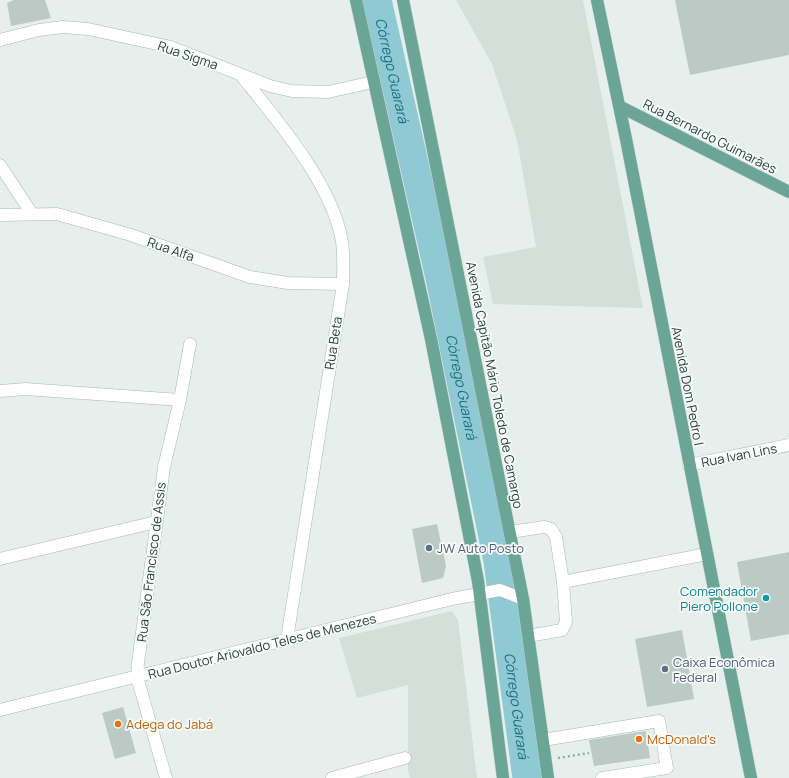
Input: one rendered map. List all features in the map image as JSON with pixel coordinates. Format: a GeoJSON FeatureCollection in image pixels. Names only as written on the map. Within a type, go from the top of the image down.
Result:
{"type":"FeatureCollection","features":[{"type":"Feature","properties":{"kind":"main road","name":"Avenida Capitão Mário Toledo de Camargo"},"geometry":{"type":"LineString","coordinates":[[403,0],[523,599],[548,778]]}},
{"type":"Feature","properties":{"kind":"main road","name":"Avenida Dom Pedro I"},"geometry":{"type":"LineString","coordinates":[[597,0],[751,778]]}},
{"type":"Feature","properties":{"kind":"main road"},"geometry":{"type":"LineString","coordinates":[[354,3],[431,339],[483,593],[503,778]]}},
{"type":"Feature","properties":{"kind":"main road","name":"Rua Bernardo Guimarães"},"geometry":{"type":"LineString","coordinates":[[619,106],[789,192]]}},
{"type":"Feature","properties":{"kind":"street","name":"Rua Sigma"},"geometry":{"type":"LineString","coordinates":[[0,40],[39,30],[63,27],[88,29],[171,47],[270,86],[308,93],[328,92],[373,82]]}},
{"type":"Feature","properties":{"kind":"street","name":"Rua Beta"},"geometry":{"type":"LineString","coordinates":[[240,74],[270,111],[318,179],[337,221],[342,242],[343,284],[287,639]]}},
{"type":"Feature","properties":{"kind":"street"},"geometry":{"type":"LineString","coordinates":[[0,165],[32,214]]}},
{"type":"Feature","properties":{"kind":"street","name":"Rua Alfa"},"geometry":{"type":"LineString","coordinates":[[0,215],[58,214],[93,223],[250,276],[267,280],[343,284]]}},
{"type":"Feature","properties":{"kind":"street","name":"Rua São Francisco de Assis"},"geometry":{"type":"LineString","coordinates":[[166,778],[137,677],[164,467],[180,400],[190,344]]}},
{"type":"Feature","properties":{"kind":"street"},"geometry":{"type":"LineString","coordinates":[[0,391],[26,389],[180,400]]}},
{"type":"Feature","properties":{"kind":"street","name":"Rua Ivan Lins"},"geometry":{"type":"LineString","coordinates":[[689,465],[789,445]]}},
{"type":"Feature","properties":{"kind":"street"},"geometry":{"type":"LineString","coordinates":[[0,559],[156,522]]}},
{"type":"Feature","properties":{"kind":"street"},"geometry":{"type":"LineString","coordinates":[[510,532],[544,527],[551,529],[556,537],[563,582],[566,622],[562,630],[528,636]]}},
{"type":"Feature","properties":{"kind":"street"},"geometry":{"type":"LineString","coordinates":[[563,582],[706,554]]}},
{"type":"Feature","properties":{"kind":"street","name":"Rua Doutor Ariovaldo Teles de Menezes"},"geometry":{"type":"LineString","coordinates":[[0,710],[287,639],[483,593],[500,590],[523,599]]}},
{"type":"Feature","properties":{"kind":"street"},"geometry":{"type":"LineString","coordinates":[[543,740],[659,721],[667,768],[602,778]]}},
{"type":"Feature","properties":{"kind":"street"},"geometry":{"type":"LineString","coordinates":[[332,778],[405,758]]}},
{"type":"Feature","properties":{"kind":"path"},"geometry":{"type":"LineString","coordinates":[[546,760],[589,753]]}},
{"type":"Feature","properties":{"kind":"shaded area"},"geometry":{"type":"Polygon","coordinates":[[[456,0],[583,0],[643,308],[493,304],[483,257],[536,247],[517,140],[492,64],[456,0]]]}},
{"type":"Feature","properties":{"kind":"shaded area"},"geometry":{"type":"Polygon","coordinates":[[[452,611],[458,620],[477,778],[410,778],[408,770],[408,685],[357,698],[339,638],[452,611]]]}},
{"type":"Feature","properties":{"kind":"building"},"geometry":{"type":"Polygon","coordinates":[[[14,0],[45,0],[51,18],[11,26],[7,3],[14,0]]]}},
{"type":"Feature","properties":{"kind":"building"},"geometry":{"type":"Polygon","coordinates":[[[675,0],[789,0],[789,55],[690,75],[675,0]]]}},
{"type":"Feature","properties":{"kind":"building","name":"JW Auto Posto"},"geometry":{"type":"Polygon","coordinates":[[[437,524],[446,566],[443,578],[422,583],[412,529],[437,524]]]}},
{"type":"Feature","properties":{"kind":"building","name":"Comendador Piero Pollone"},"geometry":{"type":"Polygon","coordinates":[[[789,552],[789,634],[751,641],[737,562],[789,552]]]}},
{"type":"Feature","properties":{"kind":"building","name":"Caixa Econômica Federal"},"geometry":{"type":"Polygon","coordinates":[[[682,630],[694,699],[647,707],[635,639],[682,630]]]}},
{"type":"Feature","properties":{"kind":"building"},"geometry":{"type":"Polygon","coordinates":[[[123,707],[136,753],[115,759],[102,713],[123,707]]]}},
{"type":"Feature","properties":{"kind":"building"},"geometry":{"type":"Polygon","coordinates":[[[646,731],[650,758],[594,766],[589,740],[646,731]]]}},
{"type":"Feature","properties":{"kind":"waterway","name":"Córrego Guarará"},"geometry":{"type":"LineString","coordinates":[[377,0],[440,278],[498,561],[527,778]]}},
{"type":"Feature","properties":{"kind":"place","name":"JW Auto Posto"},"geometry":{"type":"Point","coordinates":[429,548]}},
{"type":"Feature","properties":{"kind":"place","name":"Comendador Piero Pollone"},"geometry":{"type":"Point","coordinates":[766,598]}},
{"type":"Feature","properties":{"kind":"place","name":"Caixa Econômica Federal"},"geometry":{"type":"Point","coordinates":[665,669]}},
{"type":"Feature","properties":{"kind":"place","name":"Adega do Jabá"},"geometry":{"type":"Point","coordinates":[118,724]}},
{"type":"Feature","properties":{"kind":"place","name":"McDonald's"},"geometry":{"type":"Point","coordinates":[639,739]}}]}
